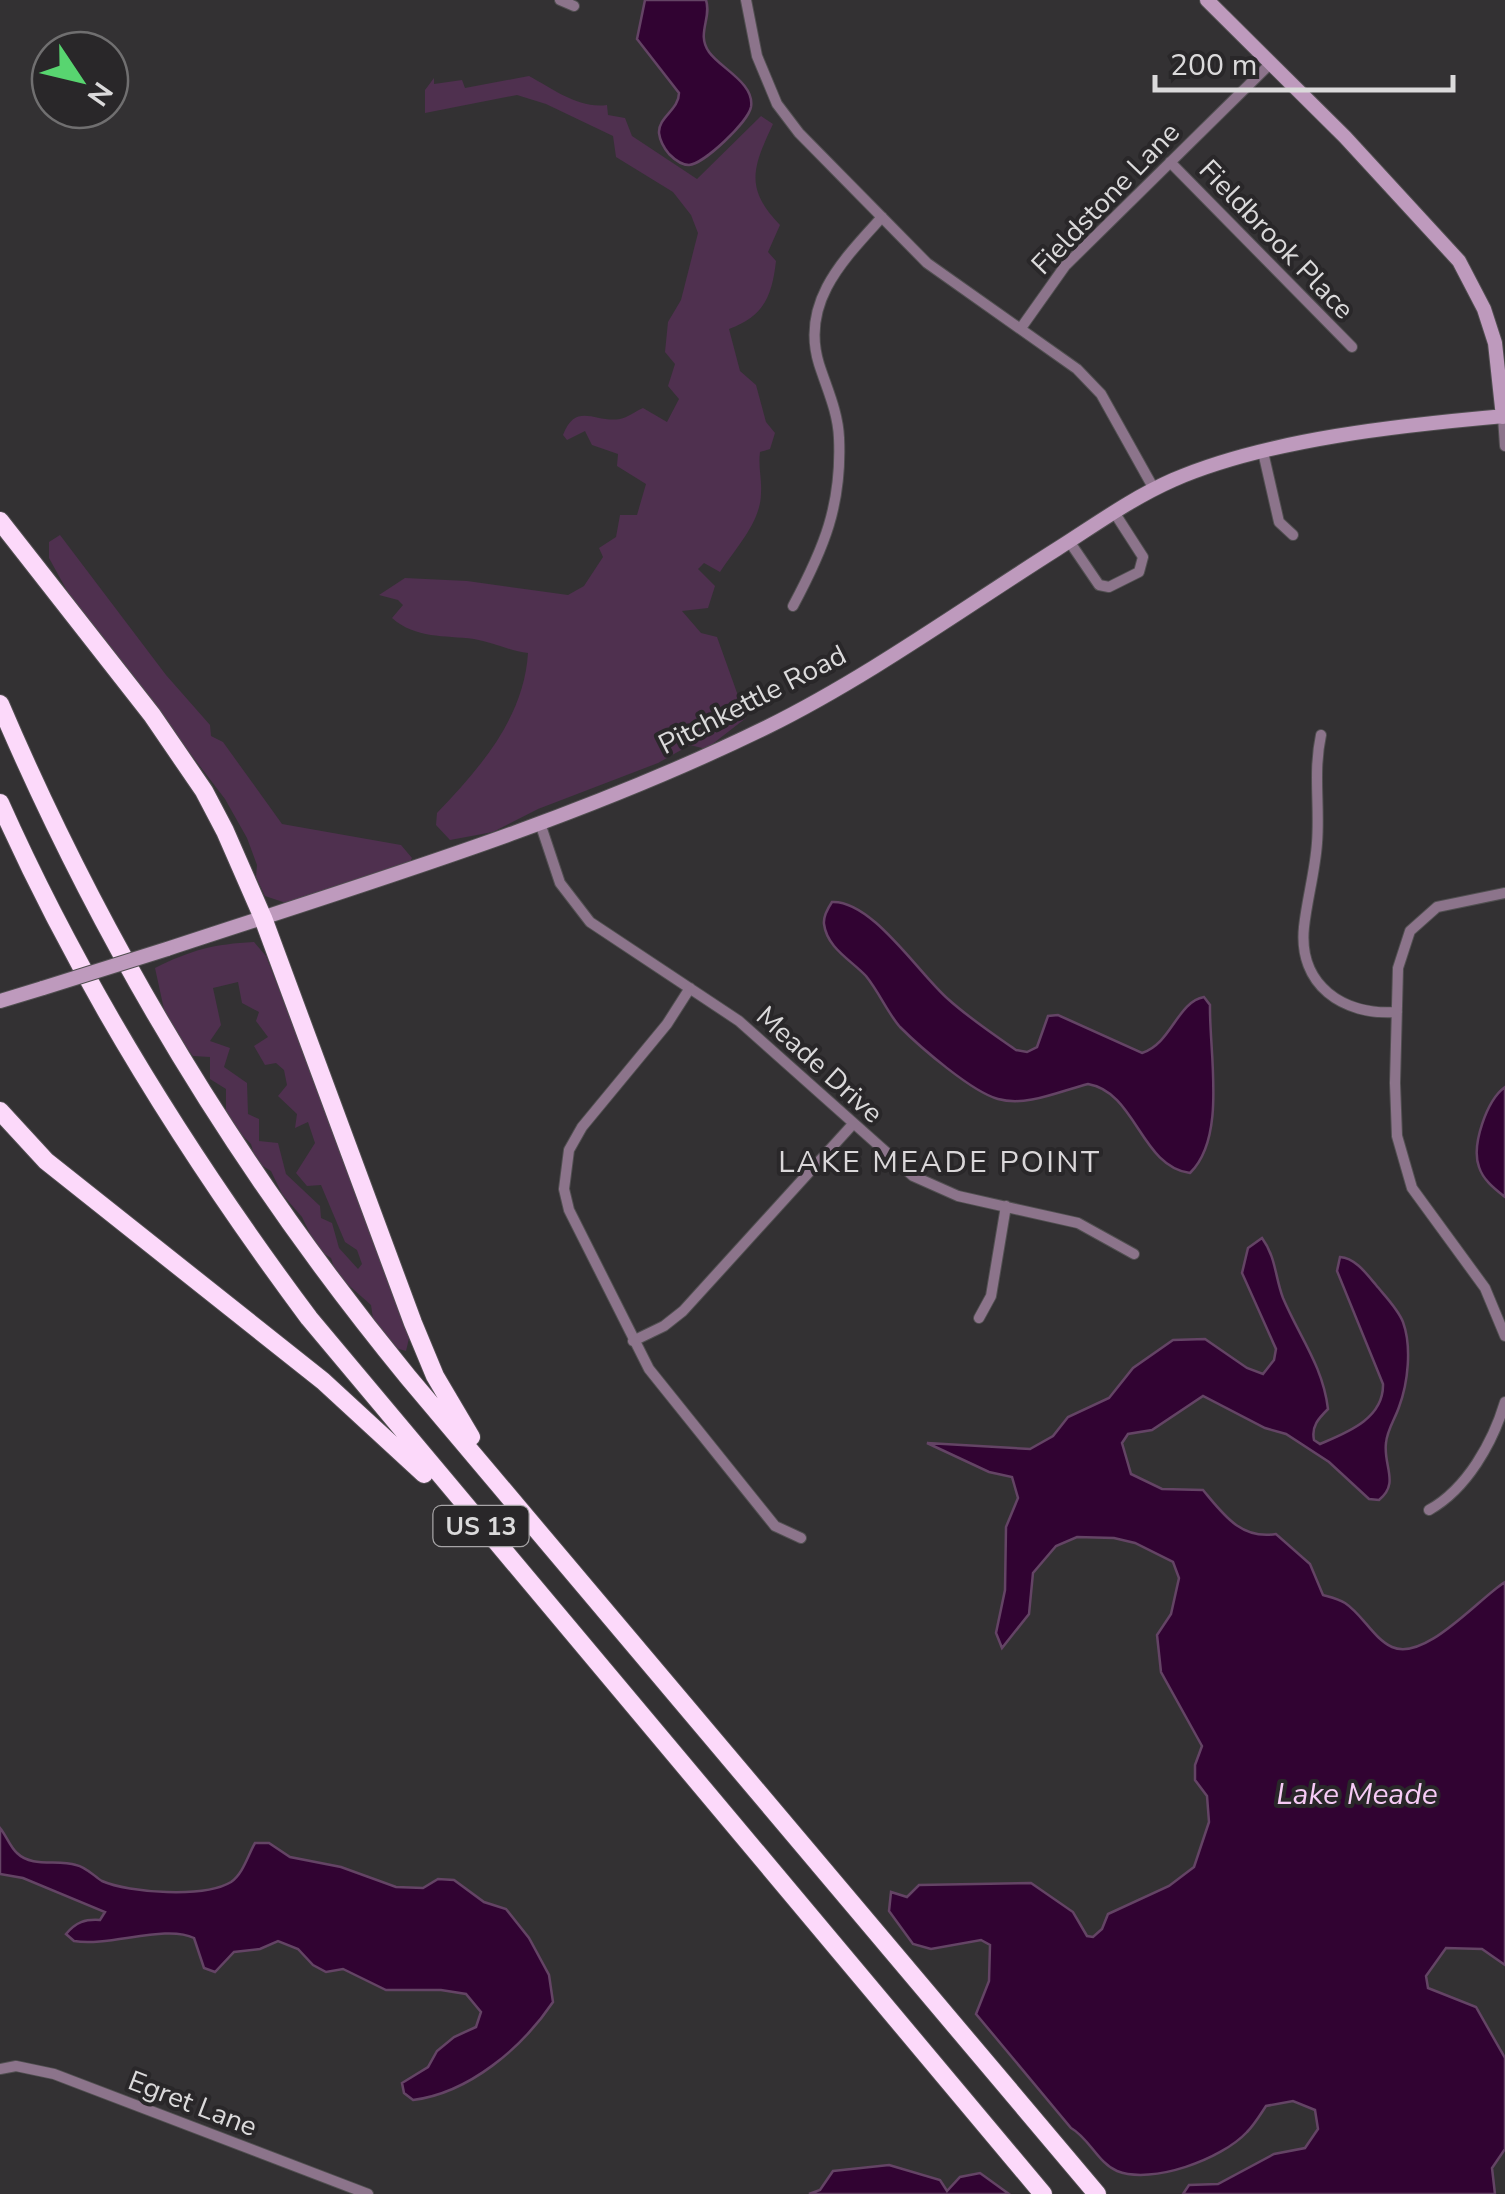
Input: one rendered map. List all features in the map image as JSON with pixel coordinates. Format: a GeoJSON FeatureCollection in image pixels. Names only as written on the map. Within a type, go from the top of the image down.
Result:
{"type":"FeatureCollection","features":[{"type":"Feature","properties":{"kind":"highway"},"geometry":{"type":"LineString","coordinates":[[0,521],[181,756],[226,831],[263,918],[435,1376],[466,1430],[532,1525]]}},
{"type":"Feature","properties":{"kind":"highway","name":"US 13"},"geometry":{"type":"LineString","coordinates":[[0,704],[86,890],[158,1021],[254,1173],[354,1311],[1097,2194]]}},
{"type":"Feature","properties":{"kind":"highway","name":"US 13"},"geometry":{"type":"LineString","coordinates":[[0,803],[110,1020],[226,1204],[345,1364],[1043,2194]]}},
{"type":"Feature","properties":{"kind":"highway"},"geometry":{"type":"LineString","coordinates":[[0,1111],[46,1161],[355,1408],[507,1557]]}},
{"type":"Feature","properties":{"kind":"main road"},"geometry":{"type":"LineString","coordinates":[[1207,0],[1344,136],[1458,261],[1484,309],[1495,343],[1504,416]]}},
{"type":"Feature","properties":{"kind":"main road","name":"Pitchkettle Road"},"geometry":{"type":"LineString","coordinates":[[0,1001],[484,845],[682,766],[833,690],[1114,512],[1199,469],[1362,432],[1504,416]]}},
{"type":"Feature","properties":{"kind":"street"},"geometry":{"type":"LineString","coordinates":[[560,0],[574,6]]}},
{"type":"Feature","properties":{"kind":"street"},"geometry":{"type":"LineString","coordinates":[[746,0],[757,56],[777,104],[798,133],[927,263],[1077,369],[1101,394],[1154,489]]}},
{"type":"Feature","properties":{"kind":"street","name":"Fieldstone Lane"},"geometry":{"type":"LineString","coordinates":[[1021,328],[1065,266],[1270,63]]}},
{"type":"Feature","properties":{"kind":"street","name":"Fieldbrook Place"},"geometry":{"type":"LineString","coordinates":[[1170,162],[1352,347]]}},
{"type":"Feature","properties":{"kind":"street"},"geometry":{"type":"LineString","coordinates":[[793,606],[827,536],[836,508],[839,479],[839,435],[818,359],[816,318],[836,269],[882,217]]}},
{"type":"Feature","properties":{"kind":"street"},"geometry":{"type":"LineString","coordinates":[[1504,416],[1505,446]]}},
{"type":"Feature","properties":{"kind":"street"},"geometry":{"type":"LineString","coordinates":[[1263,452],[1279,522],[1292,535]]}},
{"type":"Feature","properties":{"kind":"street"},"geometry":{"type":"LineString","coordinates":[[1069,542],[1103,587],[1138,572],[1144,557],[1114,512]]}},
{"type":"Feature","properties":{"kind":"street"},"geometry":{"type":"LineString","coordinates":[[1320,735],[1315,771],[1317,843],[1304,925],[1305,954],[1315,980],[1339,1003],[1370,1012],[1397,1012]]}},
{"type":"Feature","properties":{"kind":"street","name":"Meade Drive"},"geometry":{"type":"LineString","coordinates":[[540,823],[560,883],[598,929],[690,988],[776,1052],[895,1162],[932,1187],[1078,1223],[1134,1254]]}},
{"type":"Feature","properties":{"kind":"street"},"geometry":{"type":"LineString","coordinates":[[1505,893],[1449,903],[1418,921],[1400,955],[1397,1012],[1397,1136],[1404,1170],[1421,1205],[1485,1288],[1505,1336]]}},
{"type":"Feature","properties":{"kind":"street"},"geometry":{"type":"LineString","coordinates":[[690,988],[667,1024],[582,1128],[569,1150],[564,1189],[569,1210],[649,1369],[775,1526],[801,1538]]}},
{"type":"Feature","properties":{"kind":"street"},"geometry":{"type":"LineString","coordinates":[[633,1341],[683,1311],[853,1124]]}},
{"type":"Feature","properties":{"kind":"street"},"geometry":{"type":"LineString","coordinates":[[979,1318],[991,1296],[1006,1206]]}},
{"type":"Feature","properties":{"kind":"street"},"geometry":{"type":"LineString","coordinates":[[1429,1510],[1451,1495],[1466,1478],[1493,1434],[1505,1402]]}},
{"type":"Feature","properties":{"kind":"street","name":"Egret Lane"},"geometry":{"type":"LineString","coordinates":[[0,2070],[16,2066],[54,2074],[368,2194]]}},
{"type":"Feature","properties":{"kind":"shaded area"},"geometry":{"type":"Polygon","coordinates":[[[529,76],[576,101],[607,105],[608,115],[625,118],[632,136],[697,179],[761,116],[773,124],[756,177],[761,200],[780,225],[768,252],[776,261],[772,285],[758,311],[729,329],[740,371],[756,385],[766,422],[775,433],[770,449],[760,452],[760,504],[752,525],[720,572],[704,563],[698,569],[715,586],[708,608],[682,611],[701,633],[717,637],[746,718],[706,749],[690,745],[658,763],[538,809],[493,832],[450,840],[436,825],[437,813],[484,760],[509,720],[525,677],[528,653],[474,639],[411,630],[392,618],[403,605],[379,595],[405,578],[467,581],[568,595],[584,586],[603,557],[599,548],[616,537],[620,515],[637,515],[646,484],[617,466],[618,454],[592,445],[585,431],[567,440],[563,435],[580,416],[620,419],[643,408],[667,422],[679,399],[668,386],[675,364],[665,352],[668,322],[681,300],[698,233],[691,215],[673,192],[616,157],[613,136],[546,104],[517,95],[425,113],[425,90],[434,78],[434,84],[462,80],[465,88],[529,76]]]}},
{"type":"Feature","properties":{"kind":"shaded area"},"geometry":{"type":"Polygon","coordinates":[[[60,535],[166,675],[210,725],[211,736],[223,742],[282,824],[401,845],[412,858],[408,866],[286,903],[265,896],[247,838],[225,799],[70,596],[49,558],[49,542],[60,535]]]}},
{"type":"Feature","properties":{"kind":"shaded area"},"geometry":{"type":"Polygon","coordinates":[[[254,942],[266,956],[411,1330],[406,1351],[392,1347],[374,1325],[371,1305],[336,1274],[331,1258],[318,1250],[302,1217],[282,1194],[271,1171],[256,1162],[251,1144],[226,1119],[226,1089],[210,1079],[210,1057],[193,1056],[167,1023],[155,968],[203,949],[254,942]],[[238,982],[213,988],[221,1025],[210,1041],[230,1048],[224,1067],[247,1083],[248,1114],[259,1119],[259,1141],[278,1143],[286,1174],[320,1206],[321,1218],[332,1223],[339,1248],[358,1269],[362,1264],[357,1250],[345,1242],[321,1185],[307,1186],[296,1173],[315,1143],[308,1122],[295,1128],[297,1114],[278,1096],[287,1085],[284,1070],[276,1063],[265,1065],[254,1046],[268,1037],[256,1021],[259,1012],[242,1003],[238,982]]]}},
{"type":"Feature","properties":{"kind":"water"},"geometry":{"type":"Polygon","coordinates":[[[645,0],[706,0],[705,45],[742,83],[751,98],[748,114],[734,132],[696,163],[678,162],[662,144],[660,127],[679,93],[637,39],[645,0]]]}},
{"type":"Feature","properties":{"kind":"water"},"geometry":{"type":"Polygon","coordinates":[[[832,902],[847,905],[879,925],[948,999],[1016,1050],[1027,1052],[1037,1047],[1048,1016],[1058,1015],[1142,1053],[1161,1041],[1187,1006],[1204,997],[1210,1005],[1214,1094],[1209,1138],[1190,1173],[1160,1158],[1117,1100],[1104,1090],[1088,1084],[1032,1100],[998,1099],[933,1057],[900,1027],[866,976],[835,947],[824,924],[832,902]]]}},
{"type":"Feature","properties":{"kind":"water"},"geometry":{"type":"Polygon","coordinates":[[[1505,1087],[1505,1197],[1483,1176],[1477,1147],[1492,1102],[1505,1087]]]}},
{"type":"Feature","properties":{"kind":"water","name":"Lake Meade"},"geometry":{"type":"Polygon","coordinates":[[[1262,1238],[1273,1260],[1283,1298],[1316,1365],[1325,1393],[1328,1409],[1314,1431],[1314,1440],[1320,1444],[1362,1423],[1382,1396],[1383,1384],[1337,1271],[1340,1257],[1360,1267],[1401,1317],[1408,1365],[1402,1397],[1387,1438],[1390,1481],[1385,1494],[1379,1500],[1369,1499],[1329,1462],[1286,1434],[1265,1428],[1203,1396],[1152,1430],[1128,1434],[1122,1443],[1131,1474],[1162,1489],[1203,1490],[1243,1529],[1276,1534],[1310,1564],[1323,1595],[1345,1603],[1392,1647],[1405,1649],[1435,1637],[1505,1582],[1505,1965],[1482,1949],[1446,1948],[1426,1976],[1428,1988],[1476,2007],[1505,2058],[1505,2149],[1492,2168],[1495,2194],[1183,2194],[1189,2185],[1218,2184],[1274,2154],[1305,2148],[1318,2129],[1315,2110],[1293,2101],[1266,2106],[1236,2142],[1204,2160],[1149,2175],[1117,2171],[1071,2128],[976,2014],[989,1981],[990,1945],[981,1940],[931,1949],[913,1944],[889,1911],[891,1892],[907,1897],[919,1885],[1031,1883],[1073,1912],[1087,1936],[1093,1937],[1102,1929],[1108,1914],[1169,1886],[1194,1867],[1209,1822],[1207,1796],[1195,1780],[1195,1765],[1202,1746],[1161,1672],[1157,1635],[1171,1614],[1179,1578],[1173,1562],[1135,1543],[1114,1538],[1077,1537],[1056,1546],[1033,1573],[1029,1614],[1002,1648],[996,1633],[1005,1590],[1006,1527],[1018,1498],[1012,1477],[989,1472],[927,1443],[1030,1449],[1053,1436],[1068,1417],[1109,1398],[1133,1368],[1173,1340],[1205,1339],[1247,1368],[1263,1374],[1274,1360],[1276,1349],[1242,1273],[1248,1248],[1262,1238]]]}},
{"type":"Feature","properties":{"kind":"water"},"geometry":{"type":"Polygon","coordinates":[[[0,1828],[23,1858],[76,1865],[102,1881],[148,1891],[186,1892],[231,1882],[255,1843],[269,1843],[290,1857],[341,1867],[396,1887],[423,1888],[438,1879],[454,1880],[484,1902],[506,1909],[529,1938],[549,1975],[553,2002],[526,2036],[492,2066],[454,2088],[413,2100],[404,2093],[402,2083],[428,2067],[437,2051],[454,2037],[476,2027],[481,2012],[466,1994],[386,1990],[343,1969],[326,1972],[298,1949],[278,1941],[260,1949],[234,1952],[215,1972],[204,1968],[194,1938],[182,1934],[74,1941],[66,1934],[70,1930],[81,1922],[100,1920],[105,1912],[23,1878],[0,1874],[0,1828]]]}},
{"type":"Feature","properties":{"kind":"water"},"geometry":{"type":"Polygon","coordinates":[[[889,2165],[940,2180],[947,2191],[960,2177],[980,2173],[1009,2194],[809,2194],[820,2190],[833,2171],[889,2165]]]}},
{"type":"Feature","properties":{"kind":"district","name":"LAKE MEADE POINT"},"geometry":{"type":"Point","coordinates":[940,1162]}}]}
